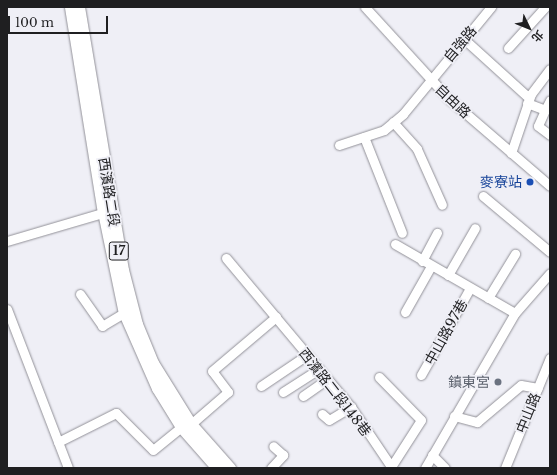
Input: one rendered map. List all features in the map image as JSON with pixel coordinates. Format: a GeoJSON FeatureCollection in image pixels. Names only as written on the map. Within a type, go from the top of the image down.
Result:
{"type":"FeatureCollection","features":[{"type":"Feature","properties":{"kind":"main road","name":"西濱路二段"},"geometry":{"type":"LineString","coordinates":[[70,7],[108,212],[136,324],[153,363],[186,425],[230,468]]}},
{"type":"Feature","properties":{"kind":"main road","name":"西濱路二段"},"geometry":{"type":"LineString","coordinates":[[79,7],[124,313],[142,359],[217,468]]}},
{"type":"Feature","properties":{"kind":"street","name":"自由路"},"geometry":{"type":"LineString","coordinates":[[365,7],[431,81],[550,186]]}},
{"type":"Feature","properties":{"kind":"street","name":"自強路"},"geometry":{"type":"LineString","coordinates":[[339,145],[384,130],[393,122],[431,81],[491,7]]}},
{"type":"Feature","properties":{"kind":"street"},"geometry":{"type":"LineString","coordinates":[[508,48],[545,7]]}},
{"type":"Feature","properties":{"kind":"street"},"geometry":{"type":"LineString","coordinates":[[464,39],[528,100],[545,110]]}},
{"type":"Feature","properties":{"kind":"street"},"geometry":{"type":"LineString","coordinates":[[511,153],[528,100],[550,69]]}},
{"type":"Feature","properties":{"kind":"street"},"geometry":{"type":"LineString","coordinates":[[550,100],[538,126],[550,135]]}},
{"type":"Feature","properties":{"kind":"street"},"geometry":{"type":"LineString","coordinates":[[393,122],[417,149],[442,205]]}},
{"type":"Feature","properties":{"kind":"street"},"geometry":{"type":"LineString","coordinates":[[364,137],[402,233]]}},
{"type":"Feature","properties":{"kind":"street"},"geometry":{"type":"LineString","coordinates":[[483,196],[550,252]]}},
{"type":"Feature","properties":{"kind":"street"},"geometry":{"type":"LineString","coordinates":[[7,241],[108,212]]}},
{"type":"Feature","properties":{"kind":"street"},"geometry":{"type":"LineString","coordinates":[[448,275],[476,228]]}},
{"type":"Feature","properties":{"kind":"street"},"geometry":{"type":"LineString","coordinates":[[422,261],[437,233]]}},
{"type":"Feature","properties":{"kind":"street","name":"中山路97巷"},"geometry":{"type":"LineString","coordinates":[[395,244],[422,261],[516,313]]}},
{"type":"Feature","properties":{"kind":"street","name":"中山路97巷"},"geometry":{"type":"LineString","coordinates":[[488,298],[515,254]]}},
{"type":"Feature","properties":{"kind":"street","name":"西濱路二段148巷"},"geometry":{"type":"LineString","coordinates":[[226,258],[350,408],[391,467]]}},
{"type":"Feature","properties":{"kind":"street"},"geometry":{"type":"LineString","coordinates":[[405,312],[431,266]]}},
{"type":"Feature","properties":{"kind":"street"},"geometry":{"type":"LineString","coordinates":[[425,468],[454,416],[516,313],[550,273]]}},
{"type":"Feature","properties":{"kind":"street","name":"中山路97巷"},"geometry":{"type":"LineString","coordinates":[[421,375],[470,288]]}},
{"type":"Feature","properties":{"kind":"street"},"geometry":{"type":"LineString","coordinates":[[80,294],[102,326],[124,313]]}},
{"type":"Feature","properties":{"kind":"street"},"geometry":{"type":"LineString","coordinates":[[8,313],[68,468]]}},
{"type":"Feature","properties":{"kind":"street"},"geometry":{"type":"LineString","coordinates":[[58,442],[116,413],[153,450],[228,392],[212,371],[276,317]]}},
{"type":"Feature","properties":{"kind":"street"},"geometry":{"type":"LineString","coordinates":[[262,386],[307,355]]}},
{"type":"Feature","properties":{"kind":"street","name":"中山路"},"geometry":{"type":"LineString","coordinates":[[506,468],[550,358]]}},
{"type":"Feature","properties":{"kind":"street"},"geometry":{"type":"LineString","coordinates":[[283,392],[319,369]]}},
{"type":"Feature","properties":{"kind":"street"},"geometry":{"type":"LineString","coordinates":[[379,377],[421,420],[391,467]]}},
{"type":"Feature","properties":{"kind":"street"},"geometry":{"type":"LineString","coordinates":[[303,396],[327,379]]}},
{"type":"Feature","properties":{"kind":"street"},"geometry":{"type":"LineString","coordinates":[[454,416],[477,422],[521,385],[538,388]]}},
{"type":"Feature","properties":{"kind":"street"},"geometry":{"type":"LineString","coordinates":[[322,414],[329,420],[350,408]]}},
{"type":"Feature","properties":{"kind":"street"},"geometry":{"type":"LineString","coordinates":[[271,468],[283,455],[273,446]]}},
{"type":"Feature","properties":{"kind":"street"},"geometry":{"type":"LineString","coordinates":[[432,455],[445,468]]}},
{"type":"Feature","properties":{"kind":"place","name":"麥寮站"},"geometry":{"type":"Point","coordinates":[530,182]}},
{"type":"Feature","properties":{"kind":"place","name":"鎮東宮"},"geometry":{"type":"Point","coordinates":[498,382]}}]}
